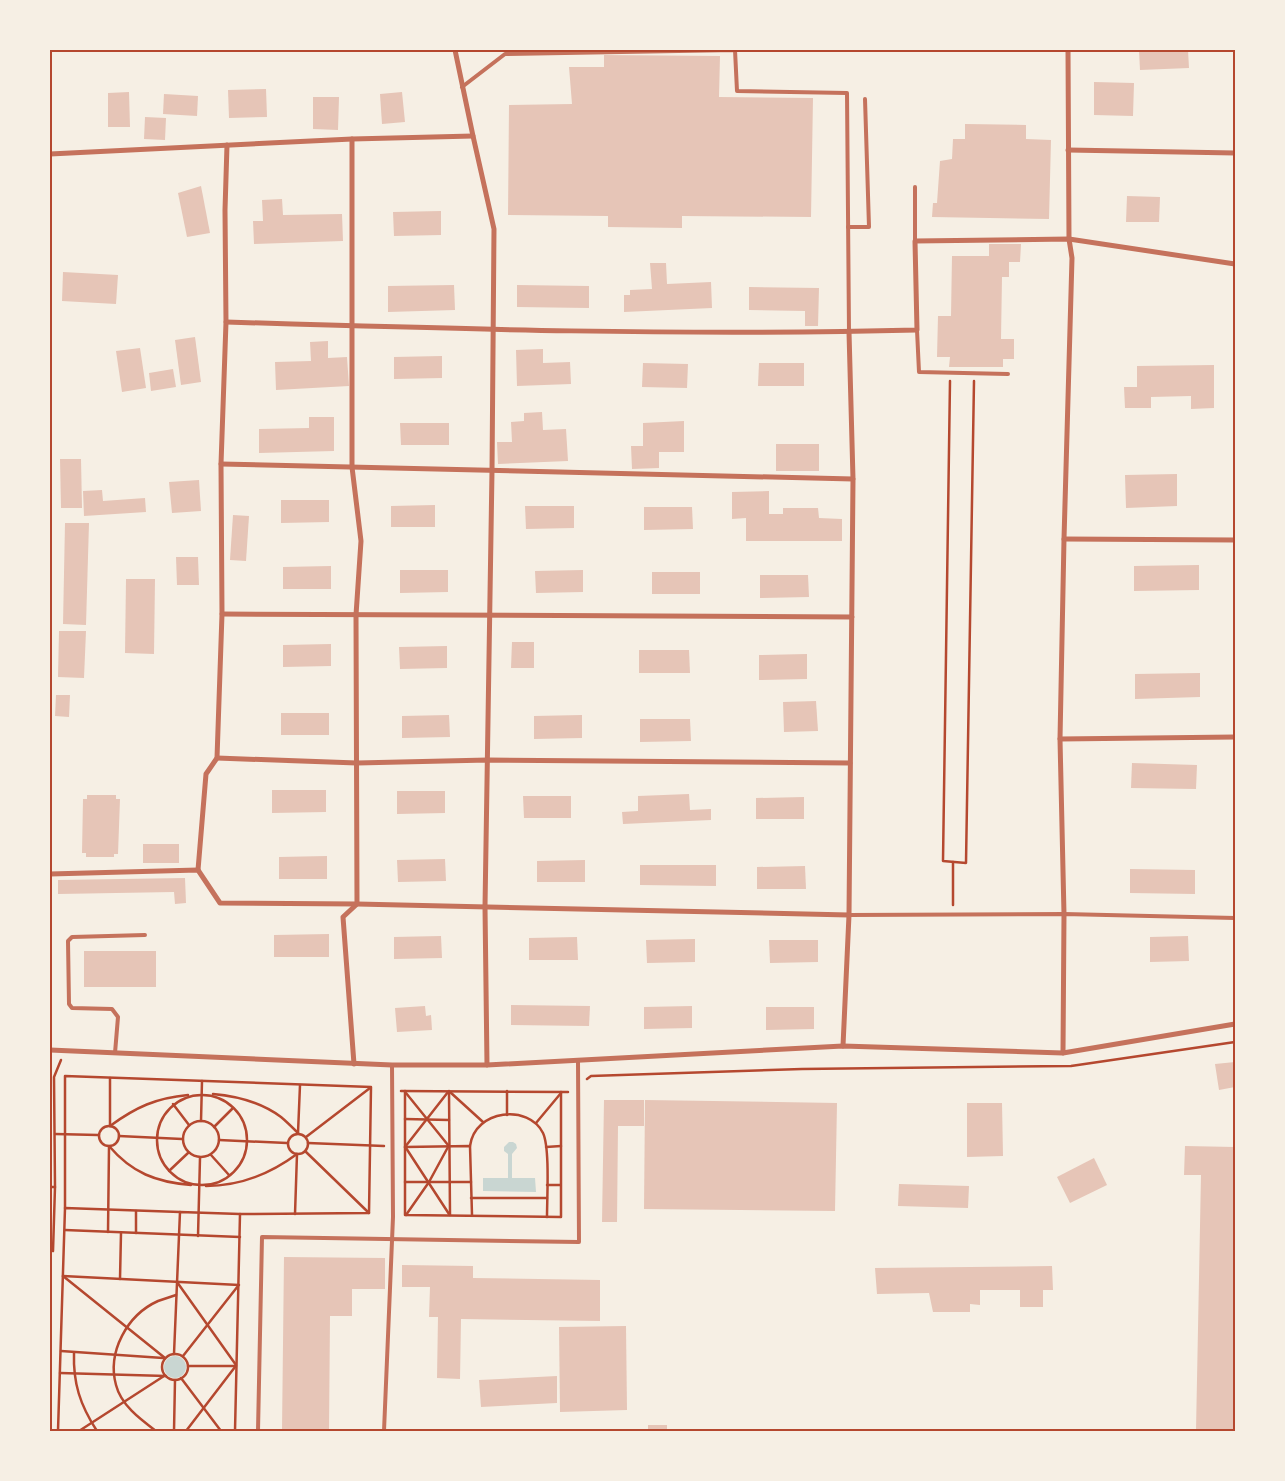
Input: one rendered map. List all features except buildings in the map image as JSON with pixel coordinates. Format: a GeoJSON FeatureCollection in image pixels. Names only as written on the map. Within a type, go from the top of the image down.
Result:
{"type":"FeatureCollection","features":[{"type":"Feature","properties":{"kind":"street"},"geometry":{"type":"LineString","coordinates":[[455,50],[472,136],[494,229],[485,907],[487,1065]]}},
{"type":"Feature","properties":{"kind":"street"},"geometry":{"type":"LineString","coordinates":[[1063,1054],[1064,914],[1060,739],[1072,258],[1069,239],[1068,50]]}},
{"type":"Feature","properties":{"kind":"street"},"geometry":{"type":"LineString","coordinates":[[50,154],[352,139],[472,136]]}},
{"type":"Feature","properties":{"kind":"street"},"geometry":{"type":"LineString","coordinates":[[352,139],[352,467],[361,541],[356,615],[357,904],[343,917],[354,1064]]}},
{"type":"Feature","properties":{"kind":"street"},"geometry":{"type":"LineString","coordinates":[[227,145],[225,210],[226,322],[221,464],[222,614],[217,758],[206,774],[198,870],[220,903],[357,904],[849,915]]}},
{"type":"Feature","properties":{"kind":"street"},"geometry":{"type":"LineString","coordinates":[[1068,150],[1235,153]]}},
{"type":"Feature","properties":{"kind":"street"},"geometry":{"type":"LineString","coordinates":[[226,322],[493,330],[849,332],[917,330],[915,241],[1069,239],[1235,264]]}},
{"type":"Feature","properties":{"kind":"street"},"geometry":{"type":"LineString","coordinates":[[843,1046],[849,915],[852,617],[853,479],[849,332]]}},
{"type":"Feature","properties":{"kind":"street"},"geometry":{"type":"LineString","coordinates":[[221,464],[853,479]]}},
{"type":"Feature","properties":{"kind":"street"},"geometry":{"type":"LineString","coordinates":[[1064,539],[1235,540]]}},
{"type":"Feature","properties":{"kind":"street"},"geometry":{"type":"LineString","coordinates":[[222,614],[852,617]]}},
{"type":"Feature","properties":{"kind":"street"},"geometry":{"type":"LineString","coordinates":[[1060,739],[1235,737]]}},
{"type":"Feature","properties":{"kind":"street"},"geometry":{"type":"LineString","coordinates":[[217,758],[357,763],[488,760],[850,763]]}},
{"type":"Feature","properties":{"kind":"street"},"geometry":{"type":"LineString","coordinates":[[50,874],[198,870]]}},
{"type":"Feature","properties":{"kind":"street"},"geometry":{"type":"LineString","coordinates":[[50,1050],[392,1065],[487,1065],[843,1046],[1063,1054],[1235,1024]]}},
{"type":"Feature","properties":{"kind":"lane"},"geometry":{"type":"LineString","coordinates":[[462,87],[505,54],[735,50],[737,91],[847,93],[849,332]]}},
{"type":"Feature","properties":{"kind":"lane"},"geometry":{"type":"LineString","coordinates":[[848,227],[869,227],[865,100]]}},
{"type":"Feature","properties":{"kind":"lane"},"geometry":{"type":"LineString","coordinates":[[915,187],[915,241]]}},
{"type":"Feature","properties":{"kind":"lane"},"geometry":{"type":"LineString","coordinates":[[917,330],[919,372],[1008,374]]}},
{"type":"Feature","properties":{"kind":"lane"},"geometry":{"type":"LineString","coordinates":[[849,915],[1064,914],[1235,918]]}},
{"type":"Feature","properties":{"kind":"lane"},"geometry":{"type":"LineString","coordinates":[[115,1053],[118,1017],[115,1012],[112,1009],[72,1008],[69,1004],[68,941],[72,937],[145,936]]}},
{"type":"Feature","properties":{"kind":"lane"},"geometry":{"type":"LineString","coordinates":[[258,1431],[262,1238],[392,1238],[580,1242],[578,1061]]}},
{"type":"Feature","properties":{"kind":"lane"},"geometry":{"type":"LineString","coordinates":[[384,1431],[392,1238],[392,1065]]}},
{"type":"Feature","properties":{"kind":"path"},"geometry":{"type":"LineString","coordinates":[[950,372],[943,861],[966,863],[974,373]]}},
{"type":"Feature","properties":{"kind":"path"},"geometry":{"type":"LineString","coordinates":[[953,862],[953,914]]}},
{"type":"Feature","properties":{"kind":"path"},"geometry":{"type":"LineString","coordinates":[[392,1091],[572,1092],[591,1076],[802,1069],[1071,1066],[1235,1042]]}},
{"type":"Feature","properties":{"kind":"path"},"geometry":{"type":"LineString","coordinates":[[50,1250],[53,1251],[56,1187],[54,1077],[65,1051]]}},
{"type":"Feature","properties":{"kind":"path"},"geometry":{"type":"LineString","coordinates":[[58,1431],[66,1208],[66,1076],[370,1087]]}},
{"type":"Feature","properties":{"kind":"path"},"geometry":{"type":"LineString","coordinates":[[110,1078],[110,1126]]}},
{"type":"Feature","properties":{"kind":"path"},"geometry":{"type":"LineString","coordinates":[[201,1121],[202,1081]]}},
{"type":"Feature","properties":{"kind":"path"},"geometry":{"type":"LineString","coordinates":[[298,1133],[300,1084]]}},
{"type":"Feature","properties":{"kind":"path"},"geometry":{"type":"LineString","coordinates":[[306,1137],[370,1087]]}},
{"type":"Feature","properties":{"kind":"path"},"geometry":{"type":"LineString","coordinates":[[369,1213],[370,1087]]}},
{"type":"Feature","properties":{"kind":"path"},"geometry":{"type":"LineString","coordinates":[[405,1091],[405,1215]]}},
{"type":"Feature","properties":{"kind":"path"},"geometry":{"type":"LineString","coordinates":[[405,1091],[449,1146]]}},
{"type":"Feature","properties":{"kind":"path"},"geometry":{"type":"LineString","coordinates":[[405,1147],[449,1091]]}},
{"type":"Feature","properties":{"kind":"path"},"geometry":{"type":"LineString","coordinates":[[449,1091],[450,1215]]}},
{"type":"Feature","properties":{"kind":"path"},"geometry":{"type":"LineString","coordinates":[[449,1091],[482,1122]]}},
{"type":"Feature","properties":{"kind":"path"},"geometry":{"type":"LineString","coordinates":[[507,1091],[507,1114]]}},
{"type":"Feature","properties":{"kind":"path"},"geometry":{"type":"LineString","coordinates":[[536,1123],[562,1092]]}},
{"type":"Feature","properties":{"kind":"path"},"geometry":{"type":"LineString","coordinates":[[405,1215],[561,1217],[562,1092]]}},
{"type":"Feature","properties":{"kind":"path"},"geometry":{"type":"LineString","coordinates":[[99,1135],[102,1129],[110,1126],[130,1111],[152,1101],[202,1093],[228,1096],[255,1104],[280,1117],[298,1133],[306,1137],[308,1144],[305,1152]]}},
{"type":"Feature","properties":{"kind":"path"},"geometry":{"type":"LineString","coordinates":[[202,1093],[227,1101],[239,1114],[245,1127],[247,1141],[244,1155],[238,1168],[214,1183],[199,1186],[184,1182],[169,1171],[162,1161],[157,1146],[157,1138],[163,1116],[173,1104],[187,1096],[202,1093]]}},
{"type":"Feature","properties":{"kind":"path"},"geometry":{"type":"LineString","coordinates":[[173,1104],[189,1125]]}},
{"type":"Feature","properties":{"kind":"path"},"geometry":{"type":"LineString","coordinates":[[214,1127],[233,1108]]}},
{"type":"Feature","properties":{"kind":"path"},"geometry":{"type":"LineString","coordinates":[[472,1216],[471,1139],[475,1130],[482,1122],[494,1116],[507,1114],[523,1117],[536,1123],[542,1132],[546,1147],[548,1217]]}},
{"type":"Feature","properties":{"kind":"path"},"geometry":{"type":"LineString","coordinates":[[405,1119],[449,1120]]}},
{"type":"Feature","properties":{"kind":"path"},"geometry":{"type":"LineString","coordinates":[[201,1121],[207,1122],[214,1127],[219,1140],[215,1151],[211,1155],[200,1158],[188,1153],[184,1148],[182,1139],[189,1125],[201,1121]]}},
{"type":"Feature","properties":{"kind":"path"},"geometry":{"type":"LineString","coordinates":[[110,1126],[116,1129],[119,1136]]}},
{"type":"Feature","properties":{"kind":"path"},"geometry":{"type":"LineString","coordinates":[[297,1154],[290,1151],[288,1143],[290,1136],[298,1133]]}},
{"type":"Feature","properties":{"kind":"path"},"geometry":{"type":"LineString","coordinates":[[55,1134],[99,1135]]}},
{"type":"Feature","properties":{"kind":"path"},"geometry":{"type":"LineString","coordinates":[[99,1135],[103,1144],[109,1146],[122,1160],[153,1178],[178,1184],[199,1186],[225,1186],[251,1180],[279,1167],[297,1154],[305,1152]]}},
{"type":"Feature","properties":{"kind":"path"},"geometry":{"type":"LineString","coordinates":[[119,1136],[182,1139]]}},
{"type":"Feature","properties":{"kind":"path"},"geometry":{"type":"LineString","coordinates":[[109,1146],[115,1143],[119,1136]]}},
{"type":"Feature","properties":{"kind":"path"},"geometry":{"type":"LineString","coordinates":[[219,1140],[288,1143]]}},
{"type":"Feature","properties":{"kind":"path"},"geometry":{"type":"LineString","coordinates":[[308,1144],[370,1146]]}},
{"type":"Feature","properties":{"kind":"path"},"geometry":{"type":"LineString","coordinates":[[108,1232],[109,1146]]}},
{"type":"Feature","properties":{"kind":"path"},"geometry":{"type":"LineString","coordinates":[[405,1215],[429,1182],[449,1146]]}},
{"type":"Feature","properties":{"kind":"path"},"geometry":{"type":"LineString","coordinates":[[405,1147],[470,1146]]}},
{"type":"Feature","properties":{"kind":"path"},"geometry":{"type":"LineString","coordinates":[[546,1147],[561,1146]]}},
{"type":"Feature","properties":{"kind":"path"},"geometry":{"type":"LineString","coordinates":[[405,1147],[450,1215]]}},
{"type":"Feature","properties":{"kind":"path"},"geometry":{"type":"LineString","coordinates":[[305,1152],[369,1213]]}},
{"type":"Feature","properties":{"kind":"path"},"geometry":{"type":"LineString","coordinates":[[169,1171],[188,1153]]}},
{"type":"Feature","properties":{"kind":"path"},"geometry":{"type":"LineString","coordinates":[[295,1214],[297,1154]]}},
{"type":"Feature","properties":{"kind":"path"},"geometry":{"type":"LineString","coordinates":[[211,1155],[229,1175]]}},
{"type":"Feature","properties":{"kind":"path"},"geometry":{"type":"LineString","coordinates":[[198,1236],[200,1158]]}},
{"type":"Feature","properties":{"kind":"path"},"geometry":{"type":"LineString","coordinates":[[405,1182],[471,1182]]}},
{"type":"Feature","properties":{"kind":"path"},"geometry":{"type":"LineString","coordinates":[[547,1185],[561,1185]]}},
{"type":"Feature","properties":{"kind":"path"},"geometry":{"type":"LineString","coordinates":[[50,1187],[56,1187]]}},
{"type":"Feature","properties":{"kind":"path"},"geometry":{"type":"LineString","coordinates":[[471,1198],[547,1198]]}},
{"type":"Feature","properties":{"kind":"path"},"geometry":{"type":"LineString","coordinates":[[66,1208],[240,1214],[369,1213]]}},
{"type":"Feature","properties":{"kind":"path"},"geometry":{"type":"LineString","coordinates":[[136,1211],[136,1233]]}},
{"type":"Feature","properties":{"kind":"path"},"geometry":{"type":"LineString","coordinates":[[174,1354],[180,1212]]}},
{"type":"Feature","properties":{"kind":"path"},"geometry":{"type":"LineString","coordinates":[[235,1431],[240,1214]]}},
{"type":"Feature","properties":{"kind":"path"},"geometry":{"type":"LineString","coordinates":[[65,1230],[240,1237]]}},
{"type":"Feature","properties":{"kind":"path"},"geometry":{"type":"LineString","coordinates":[[120,1279],[121,1232]]}},
{"type":"Feature","properties":{"kind":"path"},"geometry":{"type":"LineString","coordinates":[[63,1276],[239,1285]]}},
{"type":"Feature","properties":{"kind":"path"},"geometry":{"type":"LineString","coordinates":[[63,1276],[165,1358]]}},
{"type":"Feature","properties":{"kind":"path"},"geometry":{"type":"LineString","coordinates":[[177,1282],[236,1366]]}},
{"type":"Feature","properties":{"kind":"path"},"geometry":{"type":"LineString","coordinates":[[183,1356],[239,1285]]}},
{"type":"Feature","properties":{"kind":"path"},"geometry":{"type":"LineString","coordinates":[[156,1431],[134,1414],[125,1403],[116,1386],[114,1365],[119,1342],[126,1328],[139,1313],[157,1302],[176,1296]]}},
{"type":"Feature","properties":{"kind":"path"},"geometry":{"type":"LineString","coordinates":[[60,1351],[165,1358],[174,1354],[183,1356]]}},
{"type":"Feature","properties":{"kind":"path"},"geometry":{"type":"LineString","coordinates":[[74,1352],[74,1373],[82,1404],[97,1431]]}},
{"type":"Feature","properties":{"kind":"path"},"geometry":{"type":"LineString","coordinates":[[60,1372],[166,1376],[176,1380],[187,1373],[188,1366],[183,1356]]}},
{"type":"Feature","properties":{"kind":"path"},"geometry":{"type":"LineString","coordinates":[[165,1358],[162,1366],[166,1376]]}},
{"type":"Feature","properties":{"kind":"path"},"geometry":{"type":"LineString","coordinates":[[188,1366],[236,1366]]}},
{"type":"Feature","properties":{"kind":"path"},"geometry":{"type":"LineString","coordinates":[[186,1431],[236,1366]]}},
{"type":"Feature","properties":{"kind":"path"},"geometry":{"type":"LineString","coordinates":[[79,1431],[166,1376]]}},
{"type":"Feature","properties":{"kind":"path"},"geometry":{"type":"LineString","coordinates":[[181,1378],[221,1431]]}},
{"type":"Feature","properties":{"kind":"path"},"geometry":{"type":"LineString","coordinates":[[174,1431],[176,1380]]}},
{"type":"Feature","properties":{"kind":"shaded area"},"geometry":{"type":"Polygon","coordinates":[[[509,1142],[516,1144],[517,1148],[512,1154],[512,1178],[535,1178],[536,1192],[483,1191],[483,1178],[508,1178],[508,1154],[504,1151],[504,1147],[509,1142]]]}},
{"type":"Feature","properties":{"kind":"shaded area"},"geometry":{"type":"Polygon","coordinates":[[[171,1356],[179,1356],[186,1363],[186,1371],[179,1378],[171,1378],[164,1371],[164,1363],[171,1356]]]}}]}
